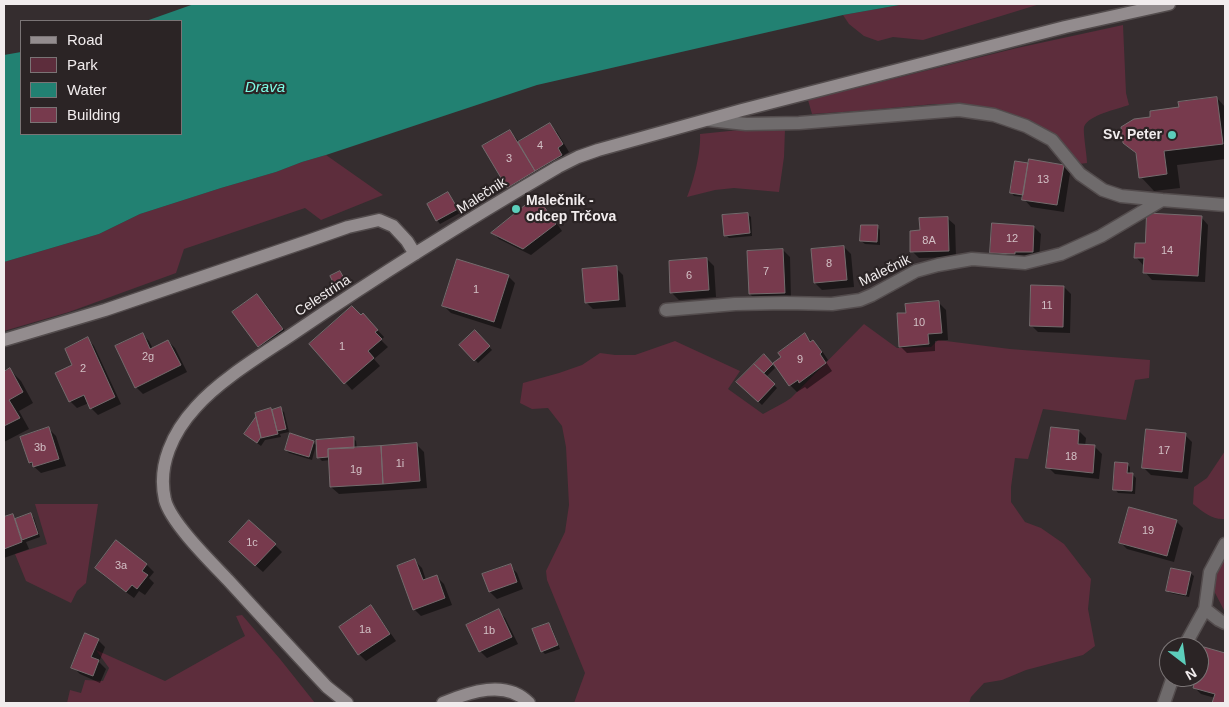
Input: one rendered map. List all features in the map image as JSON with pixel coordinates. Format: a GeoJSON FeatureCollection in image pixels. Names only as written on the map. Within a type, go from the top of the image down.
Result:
{"type":"FeatureCollection","features":[{"type":"Feature","properties":{"kind":"street","name":"Malečnik"},"geometry":{"type":"LineString","coordinates":[[415,254],[558,167],[598,150],[742,110],[1065,27],[1168,4]]}},
{"type":"Feature","properties":{"kind":"street","name":"Malečnik"},"geometry":{"type":"LineString","coordinates":[[709,120],[746,124],[800,123],[959,110],[994,115],[1026,126],[1052,140],[1080,174],[1103,190],[1121,196],[1225,205]]}},
{"type":"Feature","properties":{"kind":"street","name":"Malečnik"},"geometry":{"type":"LineString","coordinates":[[666,310],[735,304],[832,304],[860,300],[916,270],[938,264],[972,259],[1025,263],[1061,254],[1101,236],[1162,200]]}},
{"type":"Feature","properties":{"kind":"street"},"geometry":{"type":"LineString","coordinates":[[4,340],[105,310],[348,227],[379,220],[393,226],[407,241],[415,254]]}},
{"type":"Feature","properties":{"kind":"street","name":"Celestrina"},"geometry":{"type":"LineString","coordinates":[[347,703],[327,687],[200,550],[176,520],[166,502],[162,486],[164,465],[176,432],[196,406],[217,388],[313,320],[415,254]]}},
{"type":"Feature","properties":{"kind":"street"},"geometry":{"type":"LineString","coordinates":[[1190,637],[1205,609],[1210,572],[1225,544]]}},
{"type":"Feature","properties":{"kind":"street"},"geometry":{"type":"LineString","coordinates":[[1205,609],[1225,623]]}},
{"type":"Feature","properties":{"kind":"street"},"geometry":{"type":"LineString","coordinates":[[1164,703],[1170,687]]}},
{"type":"Feature","properties":{"kind":"street"},"geometry":{"type":"LineString","coordinates":[[443,703],[474,692],[497,689],[512,693],[529,703]]}},
{"type":"Feature","properties":{"kind":"green space"},"geometry":{"type":"Polygon","coordinates":[[[905,4],[1040,4],[923,40],[893,37],[878,41],[864,36],[849,24],[843,15],[905,4]]]}},
{"type":"Feature","properties":{"kind":"green space"},"geometry":{"type":"Polygon","coordinates":[[[1123,25],[1126,93],[1129,105],[1097,116],[1091,119],[1084,127],[1087,163],[1079,164],[1070,151],[1045,130],[1023,118],[998,109],[935,104],[812,114],[808,100],[1017,48],[1123,25]]]}},
{"type":"Feature","properties":{"kind":"green space"},"geometry":{"type":"Polygon","coordinates":[[[785,129],[784,157],[779,192],[734,188],[715,190],[687,197],[696,166],[700,134],[739,130],[785,129]]]}},
{"type":"Feature","properties":{"kind":"green space"},"geometry":{"type":"Polygon","coordinates":[[[326,155],[383,195],[321,220],[305,208],[184,249],[176,273],[69,312],[4,331],[4,262],[99,234],[140,214],[326,155]]]}},
{"type":"Feature","properties":{"kind":"green space"},"geometry":{"type":"Polygon","coordinates":[[[864,324],[897,348],[931,347],[938,340],[1010,349],[1150,360],[1149,378],[1135,380],[1126,420],[1043,409],[1028,459],[1015,458],[1011,502],[1025,522],[1041,528],[1064,544],[1091,579],[1088,609],[1095,646],[1083,655],[1026,670],[1002,680],[984,683],[971,697],[969,703],[574,703],[585,673],[547,580],[546,571],[565,532],[569,505],[566,447],[562,426],[548,408],[532,409],[520,403],[523,383],[582,365],[600,353],[635,355],[675,341],[740,371],[728,389],[763,414],[791,398],[864,324]]]}},
{"type":"Feature","properties":{"kind":"green space"},"geometry":{"type":"Polygon","coordinates":[[[1225,451],[1225,519],[1220,519],[1208,515],[1193,504],[1194,487],[1207,478],[1225,451]]]}},
{"type":"Feature","properties":{"kind":"green space"},"geometry":{"type":"Polygon","coordinates":[[[35,504],[98,504],[86,583],[77,591],[71,603],[26,581],[15,554],[47,544],[35,504]]]}},
{"type":"Feature","properties":{"kind":"green space"},"geometry":{"type":"Polygon","coordinates":[[[1225,554],[1225,612],[1214,591],[1217,570],[1225,554]]]}},
{"type":"Feature","properties":{"kind":"green space"},"geometry":{"type":"Polygon","coordinates":[[[242,615],[315,703],[67,703],[70,690],[81,693],[85,680],[103,681],[109,668],[96,650],[165,681],[245,636],[236,616],[242,615]]]}},
{"type":"Feature","properties":{"kind":"water","name":"Drava"},"geometry":{"type":"Polygon","coordinates":[[[194,4],[905,4],[843,15],[537,85],[276,172],[140,214],[99,234],[4,262],[4,55],[20,52],[20,135],[182,135],[182,20],[149,20],[194,4]]]}},
{"type":"Feature","properties":{"kind":"building","name":"Sv. Peter"},"geometry":{"type":"Polygon","coordinates":[[[1217,97],[1223,144],[1164,151],[1167,174],[1139,178],[1136,153],[1123,143],[1121,127],[1134,119],[1150,117],[1150,111],[1179,107],[1178,102],[1217,97]]]}},
{"type":"Feature","properties":{"kind":"building"},"geometry":{"type":"Polygon","coordinates":[[[550,123],[563,144],[558,148],[562,155],[535,171],[518,142],[550,123]]]}},
{"type":"Feature","properties":{"kind":"building"},"geometry":{"type":"Polygon","coordinates":[[[510,130],[535,171],[507,188],[482,146],[510,130]]]}},
{"type":"Feature","properties":{"kind":"building"},"geometry":{"type":"Polygon","coordinates":[[[1029,159],[1064,165],[1057,205],[1022,200],[1029,159]]]}},
{"type":"Feature","properties":{"kind":"building"},"geometry":{"type":"Polygon","coordinates":[[[1015,161],[1028,163],[1023,195],[1010,193],[1015,161]]]}},
{"type":"Feature","properties":{"kind":"building"},"geometry":{"type":"Polygon","coordinates":[[[448,192],[458,209],[436,221],[427,204],[448,192]]]}},
{"type":"Feature","properties":{"kind":"building"},"geometry":{"type":"Polygon","coordinates":[[[537,196],[556,224],[523,249],[491,233],[537,196]]]}},
{"type":"Feature","properties":{"kind":"building"},"geometry":{"type":"Polygon","coordinates":[[[748,213],[750,233],[724,236],[722,215],[748,213]]]}},
{"type":"Feature","properties":{"kind":"building"},"geometry":{"type":"Polygon","coordinates":[[[1147,213],[1202,216],[1198,276],[1143,273],[1144,258],[1134,258],[1135,243],[1145,243],[1147,213]]]}},
{"type":"Feature","properties":{"kind":"building"},"geometry":{"type":"Polygon","coordinates":[[[948,217],[949,251],[910,252],[910,231],[920,230],[919,218],[948,217]]]}},
{"type":"Feature","properties":{"kind":"building"},"geometry":{"type":"Polygon","coordinates":[[[992,223],[1034,226],[1033,252],[1015,252],[1015,254],[990,253],[992,223]]]}},
{"type":"Feature","properties":{"kind":"building"},"geometry":{"type":"Polygon","coordinates":[[[861,225],[878,225],[877,242],[860,241],[861,225]]]}},
{"type":"Feature","properties":{"kind":"building"},"geometry":{"type":"Polygon","coordinates":[[[844,246],[847,280],[814,283],[811,249],[844,246]]]}},
{"type":"Feature","properties":{"kind":"building"},"geometry":{"type":"Polygon","coordinates":[[[783,249],[785,293],[749,294],[747,251],[783,249]]]}},
{"type":"Feature","properties":{"kind":"building"},"geometry":{"type":"Polygon","coordinates":[[[707,258],[709,290],[670,293],[669,261],[707,258]]]}},
{"type":"Feature","properties":{"kind":"building"},"geometry":{"type":"Polygon","coordinates":[[[457,259],[509,275],[494,322],[442,306],[457,259]]]}},
{"type":"Feature","properties":{"kind":"building"},"geometry":{"type":"Polygon","coordinates":[[[617,266],[619,300],[585,303],[582,269],[617,266]]]}},
{"type":"Feature","properties":{"kind":"building"},"geometry":{"type":"Polygon","coordinates":[[[340,271],[345,280],[335,286],[330,276],[340,271]]]}},
{"type":"Feature","properties":{"kind":"building"},"geometry":{"type":"Polygon","coordinates":[[[1031,285],[1064,286],[1063,327],[1030,326],[1031,285]]]}},
{"type":"Feature","properties":{"kind":"building"},"geometry":{"type":"Polygon","coordinates":[[[257,294],[283,329],[258,347],[232,312],[257,294]]]}},
{"type":"Feature","properties":{"kind":"building"},"geometry":{"type":"Polygon","coordinates":[[[939,301],[942,333],[928,334],[929,344],[899,347],[897,313],[906,313],[905,304],[939,301]]]}},
{"type":"Feature","properties":{"kind":"building"},"geometry":{"type":"Polygon","coordinates":[[[352,306],[361,315],[363,313],[378,330],[375,332],[382,339],[368,351],[374,358],[344,384],[309,344],[352,306]]]}},
{"type":"Feature","properties":{"kind":"building"},"geometry":{"type":"Polygon","coordinates":[[[475,330],[490,346],[474,361],[459,345],[475,330]]]}},
{"type":"Feature","properties":{"kind":"building"},"geometry":{"type":"Polygon","coordinates":[[[143,333],[150,349],[168,340],[181,365],[135,388],[115,346],[143,333]]]}},
{"type":"Feature","properties":{"kind":"building"},"geometry":{"type":"Polygon","coordinates":[[[805,333],[810,342],[813,340],[822,352],[820,354],[826,363],[799,383],[798,380],[789,386],[773,363],[781,357],[778,353],[805,333]]]}},
{"type":"Feature","properties":{"kind":"building"},"geometry":{"type":"Polygon","coordinates":[[[88,337],[115,397],[90,409],[84,395],[69,402],[55,373],[72,365],[65,349],[88,337]]]}},
{"type":"Feature","properties":{"kind":"building"},"geometry":{"type":"Polygon","coordinates":[[[764,354],[773,364],[764,373],[754,364],[764,354]]]}},
{"type":"Feature","properties":{"kind":"building"},"geometry":{"type":"Polygon","coordinates":[[[754,364],[775,384],[758,402],[736,382],[754,364]]]}},
{"type":"Feature","properties":{"kind":"building"},"geometry":{"type":"Polygon","coordinates":[[[10,368],[23,392],[9,400],[20,418],[4,426],[4,372],[10,368]]]}},
{"type":"Feature","properties":{"kind":"building"},"geometry":{"type":"Polygon","coordinates":[[[281,407],[286,429],[277,431],[272,410],[281,407]]]}},
{"type":"Feature","properties":{"kind":"building"},"geometry":{"type":"Polygon","coordinates":[[[271,408],[278,434],[261,438],[255,413],[271,408]]]}},
{"type":"Feature","properties":{"kind":"building"},"geometry":{"type":"Polygon","coordinates":[[[256,417],[261,437],[257,443],[244,434],[256,417]]]}},
{"type":"Feature","properties":{"kind":"building"},"geometry":{"type":"Polygon","coordinates":[[[49,427],[59,459],[33,467],[32,462],[29,463],[20,437],[49,427]]]}},
{"type":"Feature","properties":{"kind":"building"},"geometry":{"type":"Polygon","coordinates":[[[1051,427],[1079,430],[1078,444],[1095,445],[1093,473],[1046,468],[1051,427]]]}},
{"type":"Feature","properties":{"kind":"building"},"geometry":{"type":"Polygon","coordinates":[[[1146,429],[1186,433],[1182,472],[1142,468],[1146,429]]]}},
{"type":"Feature","properties":{"kind":"building"},"geometry":{"type":"Polygon","coordinates":[[[290,433],[314,441],[309,457],[285,450],[290,433]]]}},
{"type":"Feature","properties":{"kind":"building"},"geometry":{"type":"Polygon","coordinates":[[[354,437],[354,448],[328,449],[328,457],[317,458],[316,440],[354,437]]]}},
{"type":"Feature","properties":{"kind":"building"},"geometry":{"type":"Polygon","coordinates":[[[417,443],[420,481],[383,484],[381,446],[417,443]]]}},
{"type":"Feature","properties":{"kind":"building"},"geometry":{"type":"Polygon","coordinates":[[[381,446],[383,484],[330,487],[328,449],[381,446]]]}},
{"type":"Feature","properties":{"kind":"building"},"geometry":{"type":"Polygon","coordinates":[[[1115,462],[1128,463],[1127,473],[1133,473],[1132,491],[1113,490],[1115,462]]]}},
{"type":"Feature","properties":{"kind":"building"},"geometry":{"type":"Polygon","coordinates":[[[1129,507],[1177,520],[1167,556],[1119,543],[1129,507]]]}},
{"type":"Feature","properties":{"kind":"building"},"geometry":{"type":"Polygon","coordinates":[[[31,513],[38,534],[22,540],[15,519],[31,513]]]}},
{"type":"Feature","properties":{"kind":"building"},"geometry":{"type":"Polygon","coordinates":[[[13,514],[22,542],[4,549],[4,517],[13,514]]]}},
{"type":"Feature","properties":{"kind":"building"},"geometry":{"type":"Polygon","coordinates":[[[249,520],[276,544],[255,566],[229,542],[249,520]]]}},
{"type":"Feature","properties":{"kind":"building"},"geometry":{"type":"Polygon","coordinates":[[[116,540],[147,564],[142,571],[148,575],[137,589],[132,585],[126,592],[95,568],[116,540]]]}},
{"type":"Feature","properties":{"kind":"building"},"geometry":{"type":"Polygon","coordinates":[[[415,559],[423,580],[437,575],[445,598],[413,610],[397,566],[415,559]]]}},
{"type":"Feature","properties":{"kind":"building"},"geometry":{"type":"Polygon","coordinates":[[[511,564],[517,582],[489,592],[482,574],[511,564]]]}},
{"type":"Feature","properties":{"kind":"building"},"geometry":{"type":"Polygon","coordinates":[[[1171,568],[1191,572],[1186,595],[1166,591],[1171,568]]]}},
{"type":"Feature","properties":{"kind":"building"},"geometry":{"type":"Polygon","coordinates":[[[371,605],[390,634],[358,655],[339,627],[371,605]]]}},
{"type":"Feature","properties":{"kind":"building"},"geometry":{"type":"Polygon","coordinates":[[[499,609],[512,637],[479,652],[466,625],[499,609]]]}},
{"type":"Feature","properties":{"kind":"building"},"geometry":{"type":"Polygon","coordinates":[[[549,623],[558,645],[541,652],[532,629],[549,623]]]}},
{"type":"Feature","properties":{"kind":"building"},"geometry":{"type":"Polygon","coordinates":[[[85,633],[99,639],[91,657],[99,660],[93,676],[71,668],[85,633]]]}},
{"type":"Feature","properties":{"kind":"building"},"geometry":{"type":"Polygon","coordinates":[[[1209,648],[1225,653],[1225,703],[1212,703],[1215,694],[1193,688],[1209,687],[1209,648]]]}},
{"type":"Feature","properties":{"kind":"place","name":"Sv. Peter"},"geometry":{"type":"Point","coordinates":[1172,135]}},
{"type":"Feature","properties":{"kind":"place","name":"Malečnik - odcep Trčova"},"geometry":{"type":"Point","coordinates":[516,209]}}]}
